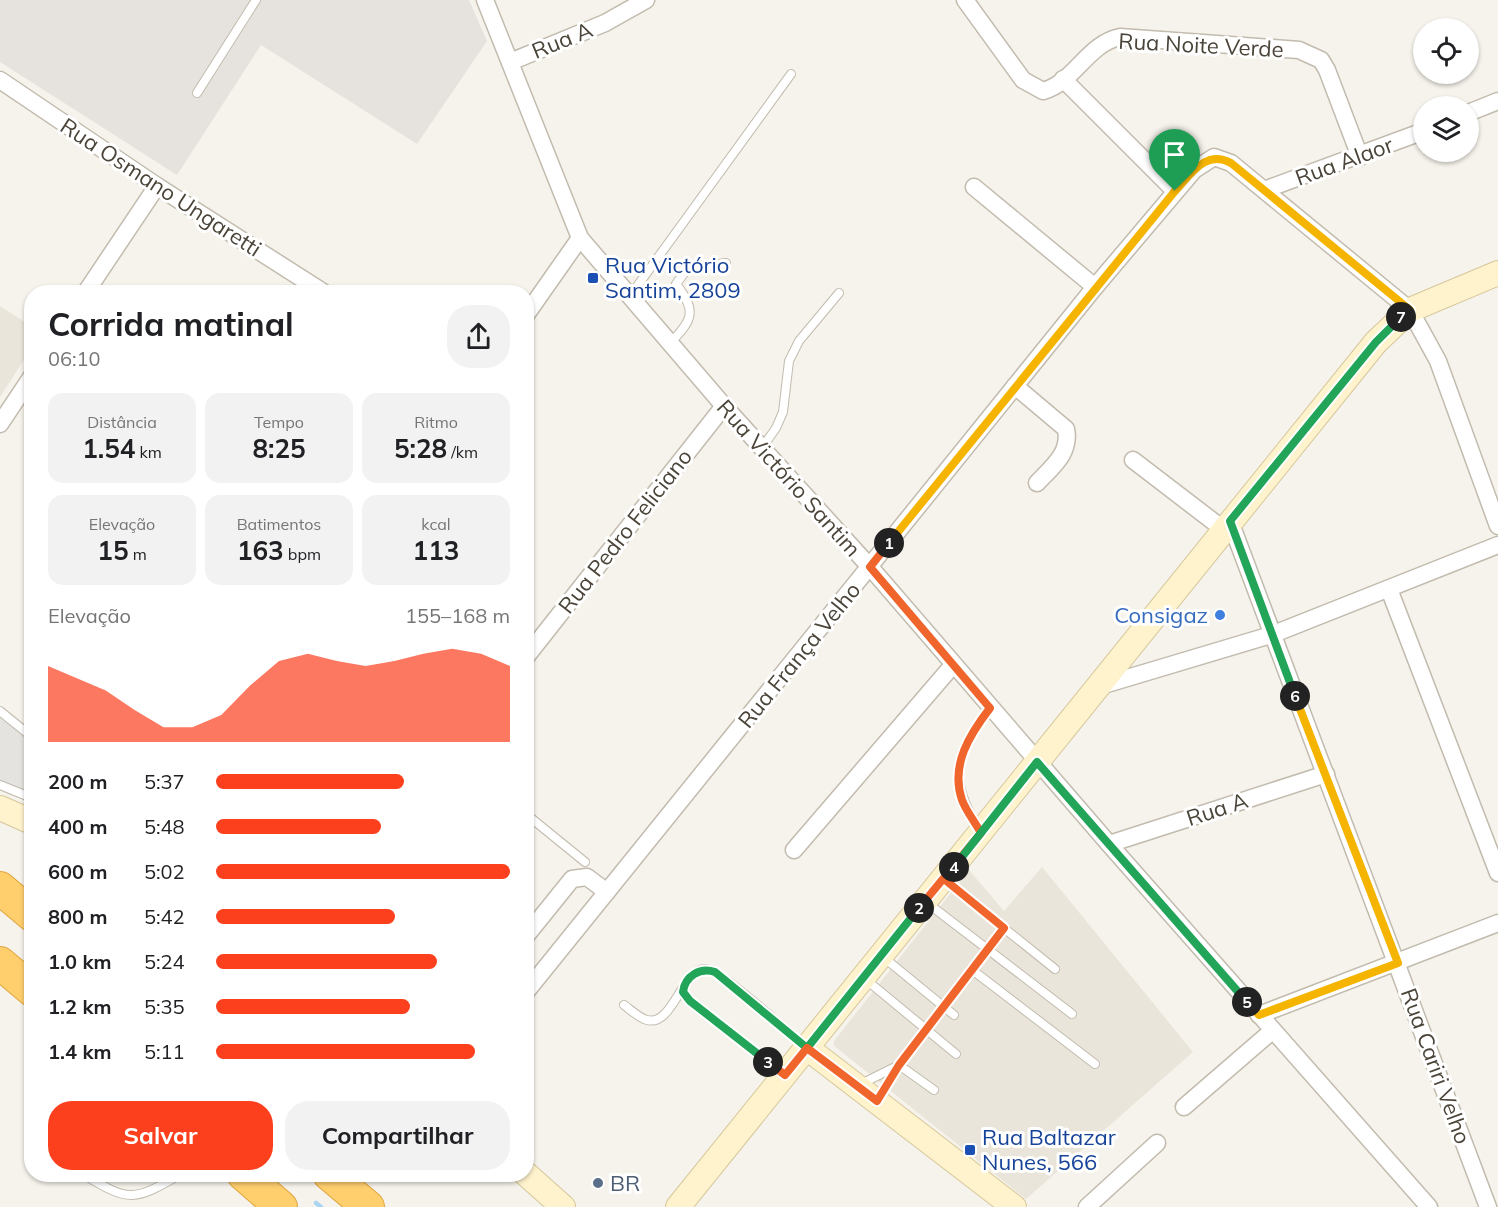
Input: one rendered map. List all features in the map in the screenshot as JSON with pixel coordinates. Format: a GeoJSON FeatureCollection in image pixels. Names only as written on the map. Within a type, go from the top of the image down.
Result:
{"type":"FeatureCollection","features":[{"type":"Feature","properties":{"kind":"highway"},"geometry":{"type":"LineString","coordinates":[[0,888],[24,908]]}},
{"type":"Feature","properties":{"kind":"highway"},"geometry":{"type":"LineString","coordinates":[[0,963],[24,983]]}},
{"type":"Feature","properties":{"kind":"highway"},"geometry":{"type":"LineString","coordinates":[[0,980],[24,1000]]}},
{"type":"Feature","properties":{"kind":"highway"},"geometry":{"type":"LineString","coordinates":[[252,1182],[281,1207]]}},
{"type":"Feature","properties":{"kind":"highway"},"geometry":{"type":"LineString","coordinates":[[338,1182],[368,1207]]}},
{"type":"Feature","properties":{"kind":"main road"},"geometry":{"type":"LineString","coordinates":[[672,1207],[686,1198],[1226,525],[1376,342],[1410,310],[1498,273]]}},
{"type":"Feature","properties":{"kind":"main road"},"geometry":{"type":"LineString","coordinates":[[0,808],[24,818]]}},
{"type":"Feature","properties":{"kind":"main road"},"geometry":{"type":"LineString","coordinates":[[807,1048],[1014,1207]]}},
{"type":"Feature","properties":{"kind":"main road"},"geometry":{"type":"LineString","coordinates":[[534,1181],[563,1207]]}},
{"type":"Feature","properties":{"kind":"street","name":"Rua Victório Santim"},"geometry":{"type":"LineString","coordinates":[[485,0],[580,238],[724,406],[870,567],[1272,1031],[1430,1207]]}},
{"type":"Feature","properties":{"kind":"street","name":"Rua A"},"geometry":{"type":"LineString","coordinates":[[510,62],[605,23],[646,0]]}},
{"type":"Feature","properties":{"kind":"street","name":"Rua Noite Verde"},"geometry":{"type":"LineString","coordinates":[[965,0],[1023,80],[1043,91],[1052,89],[1098,46],[1120,37],[1299,50],[1321,60],[1327,70],[1360,157]]}},
{"type":"Feature","properties":{"kind":"street","name":"Rua Osmano Ungaretti"},"geometry":{"type":"LineString","coordinates":[[0,80],[157,186],[312,285]]}},
{"type":"Feature","properties":{"kind":"street"},"geometry":{"type":"LineString","coordinates":[[1063,80],[1175,191]]}},
{"type":"Feature","properties":{"kind":"street"},"geometry":{"type":"LineString","coordinates":[[1479,109],[1498,101]]}},
{"type":"Feature","properties":{"kind":"street","name":"Rua Alaor"},"geometry":{"type":"LineString","coordinates":[[1264,190],[1360,157],[1413,135]]}},
{"type":"Feature","properties":{"kind":"street","name":"Rua França Velho"},"geometry":{"type":"LineString","coordinates":[[534,982],[1095,287],[1175,191],[1200,165],[1214,157],[1231,163],[1410,310]]}},
{"type":"Feature","properties":{"kind":"street"},"geometry":{"type":"LineString","coordinates":[[92,285],[157,186]]}},
{"type":"Feature","properties":{"kind":"street"},"geometry":{"type":"LineString","coordinates":[[974,187],[1095,287]]}},
{"type":"Feature","properties":{"kind":"street"},"geometry":{"type":"LineString","coordinates":[[534,304],[580,238]]}},
{"type":"Feature","properties":{"kind":"street"},"geometry":{"type":"LineString","coordinates":[[1410,310],[1437,361],[1498,526]]}},
{"type":"Feature","properties":{"kind":"street"},"geometry":{"type":"LineString","coordinates":[[1015,386],[1066,429],[1068,445],[1059,461],[1037,483]]}},
{"type":"Feature","properties":{"kind":"street"},"geometry":{"type":"LineString","coordinates":[[0,424],[24,388]]}},
{"type":"Feature","properties":{"kind":"street","name":"Rua Pedro Feliciano"},"geometry":{"type":"LineString","coordinates":[[534,647],[724,406]]}},
{"type":"Feature","properties":{"kind":"street"},"geometry":{"type":"LineString","coordinates":[[1133,460],[1226,525]]}},
{"type":"Feature","properties":{"kind":"street","name":"Rua Cariri Velho"},"geometry":{"type":"LineString","coordinates":[[1226,525],[1326,774],[1488,1207]]}},
{"type":"Feature","properties":{"kind":"street"},"geometry":{"type":"LineString","coordinates":[[1097,687],[1271,635],[1498,545]]}},
{"type":"Feature","properties":{"kind":"street"},"geometry":{"type":"LineString","coordinates":[[1389,589],[1498,873]]}},
{"type":"Feature","properties":{"kind":"street"},"geometry":{"type":"LineString","coordinates":[[795,850],[953,665]]}},
{"type":"Feature","properties":{"kind":"street","name":"Rua A"},"geometry":{"type":"LineString","coordinates":[[1109,844],[1326,774]]}},
{"type":"Feature","properties":{"kind":"street"},"geometry":{"type":"LineString","coordinates":[[534,926],[572,879],[586,877],[607,892]]}},
{"type":"Feature","properties":{"kind":"street"},"geometry":{"type":"LineString","coordinates":[[1259,1015],[1498,923]]}},
{"type":"Feature","properties":{"kind":"street"},"geometry":{"type":"LineString","coordinates":[[1184,1107],[1272,1031]]}},
{"type":"Feature","properties":{"kind":"street"},"geometry":{"type":"LineString","coordinates":[[1087,1207],[1157,1143]]}},
{"type":"Feature","properties":{"kind":"lane"},"geometry":{"type":"LineString","coordinates":[[197,93],[256,0]]}},
{"type":"Feature","properties":{"kind":"lane"},"geometry":{"type":"LineString","coordinates":[[630,296],[791,74]]}},
{"type":"Feature","properties":{"kind":"lane"},"geometry":{"type":"LineString","coordinates":[[670,343],[684,330],[692,311],[689,301],[676,284],[681,276],[688,268],[726,263]]}},
{"type":"Feature","properties":{"kind":"lane"},"geometry":{"type":"LineString","coordinates":[[762,448],[776,428],[783,412],[789,361],[799,341],[839,293]]}},
{"type":"Feature","properties":{"kind":"lane"},"geometry":{"type":"LineString","coordinates":[[981,833],[962,800],[959,780],[960,758],[972,732],[990,708]]}},
{"type":"Feature","properties":{"kind":"lane"},"geometry":{"type":"LineString","coordinates":[[0,711],[24,730]]}},
{"type":"Feature","properties":{"kind":"lane"},"geometry":{"type":"LineString","coordinates":[[0,785],[24,795]]}},
{"type":"Feature","properties":{"kind":"lane"},"geometry":{"type":"LineString","coordinates":[[534,821],[585,862]]}},
{"type":"Feature","properties":{"kind":"lane"},"geometry":{"type":"LineString","coordinates":[[944,879],[1055,969]]}},
{"type":"Feature","properties":{"kind":"lane"},"geometry":{"type":"LineString","coordinates":[[925,901],[1072,1014]]}},
{"type":"Feature","properties":{"kind":"lane"},"geometry":{"type":"LineString","coordinates":[[877,1101],[899,1065],[1004,928]]}},
{"type":"Feature","properties":{"kind":"lane"},"geometry":{"type":"LineString","coordinates":[[881,955],[954,1015]]}},
{"type":"Feature","properties":{"kind":"lane"},"geometry":{"type":"LineString","coordinates":[[624,1005],[644,1019],[651,1021],[660,1018],[683,992],[687,981],[695,973],[705,969],[715,972],[807,1048]]}},
{"type":"Feature","properties":{"kind":"lane"},"geometry":{"type":"LineString","coordinates":[[971,969],[1095,1064]]}},
{"type":"Feature","properties":{"kind":"lane"},"geometry":{"type":"LineString","coordinates":[[863,978],[956,1054]]}},
{"type":"Feature","properties":{"kind":"lane"},"geometry":{"type":"LineString","coordinates":[[683,992],[690,1001],[785,1075]]}},
{"type":"Feature","properties":{"kind":"lane"},"geometry":{"type":"LineString","coordinates":[[857,1086],[899,1065]]}},
{"type":"Feature","properties":{"kind":"lane"},"geometry":{"type":"LineString","coordinates":[[899,1065],[934,1090]]}},
{"type":"Feature","properties":{"kind":"lane"},"geometry":{"type":"LineString","coordinates":[[95,1182],[115,1194],[134,1195],[148,1193],[167,1182]]}},
{"type":"Feature","properties":{"kind":"shaded area"},"geometry":{"type":"Polygon","coordinates":[[[0,0],[469,0],[487,41],[417,144],[261,45],[177,175],[0,62],[0,0]]]}},
{"type":"Feature","properties":{"kind":"shaded area"},"geometry":{"type":"Polygon","coordinates":[[[0,306],[24,321],[24,360],[0,397],[0,306]]]}},
{"type":"Feature","properties":{"kind":"shaded area"},"geometry":{"type":"Polygon","coordinates":[[[0,706],[24,725],[24,800],[0,789],[0,706]]]}},
{"type":"Feature","properties":{"kind":"shaded area"},"geometry":{"type":"Polygon","coordinates":[[[1042,867],[1193,1052],[1026,1199],[834,1046],[834,1041],[969,870],[1004,911],[1042,867]]]}},
{"type":"Feature","properties":{"kind":"waterway"},"geometry":{"type":"LineString","coordinates":[[316,1203],[321,1207]]}},
{"type":"Feature","properties":{"kind":"place","name":"Rua Victório Santim, 2809"},"geometry":{"type":"Point","coordinates":[593,278]}},
{"type":"Feature","properties":{"kind":"place","name":"Consigaz"},"geometry":{"type":"Point","coordinates":[1220,615]}},
{"type":"Feature","properties":{"kind":"place","name":"Rua Baltazar Nunes, 566"},"geometry":{"type":"Point","coordinates":[970,1150]}},
{"type":"Feature","properties":{"kind":"place","name":"BR"},"geometry":{"type":"Point","coordinates":[598,1183]}},
{"type":"Feature","properties":{"kind":"route"},"geometry":{"type":"LineString","coordinates":[[1175,191],[870,567],[990,708],[972,732],[960,758],[959,780],[962,800],[981,833],[807,1048],[715,972],[705,969],[695,973],[683,988],[683,992],[690,1001],[785,1075],[807,1048],[877,1101],[899,1065],[1004,928],[944,879],[981,833],[1037,762],[1259,1015],[1398,963],[1271,635],[1230,521],[1376,342],[1410,310],[1244,172],[1222,158],[1214,157],[1205,160],[1175,191]]}}]}
